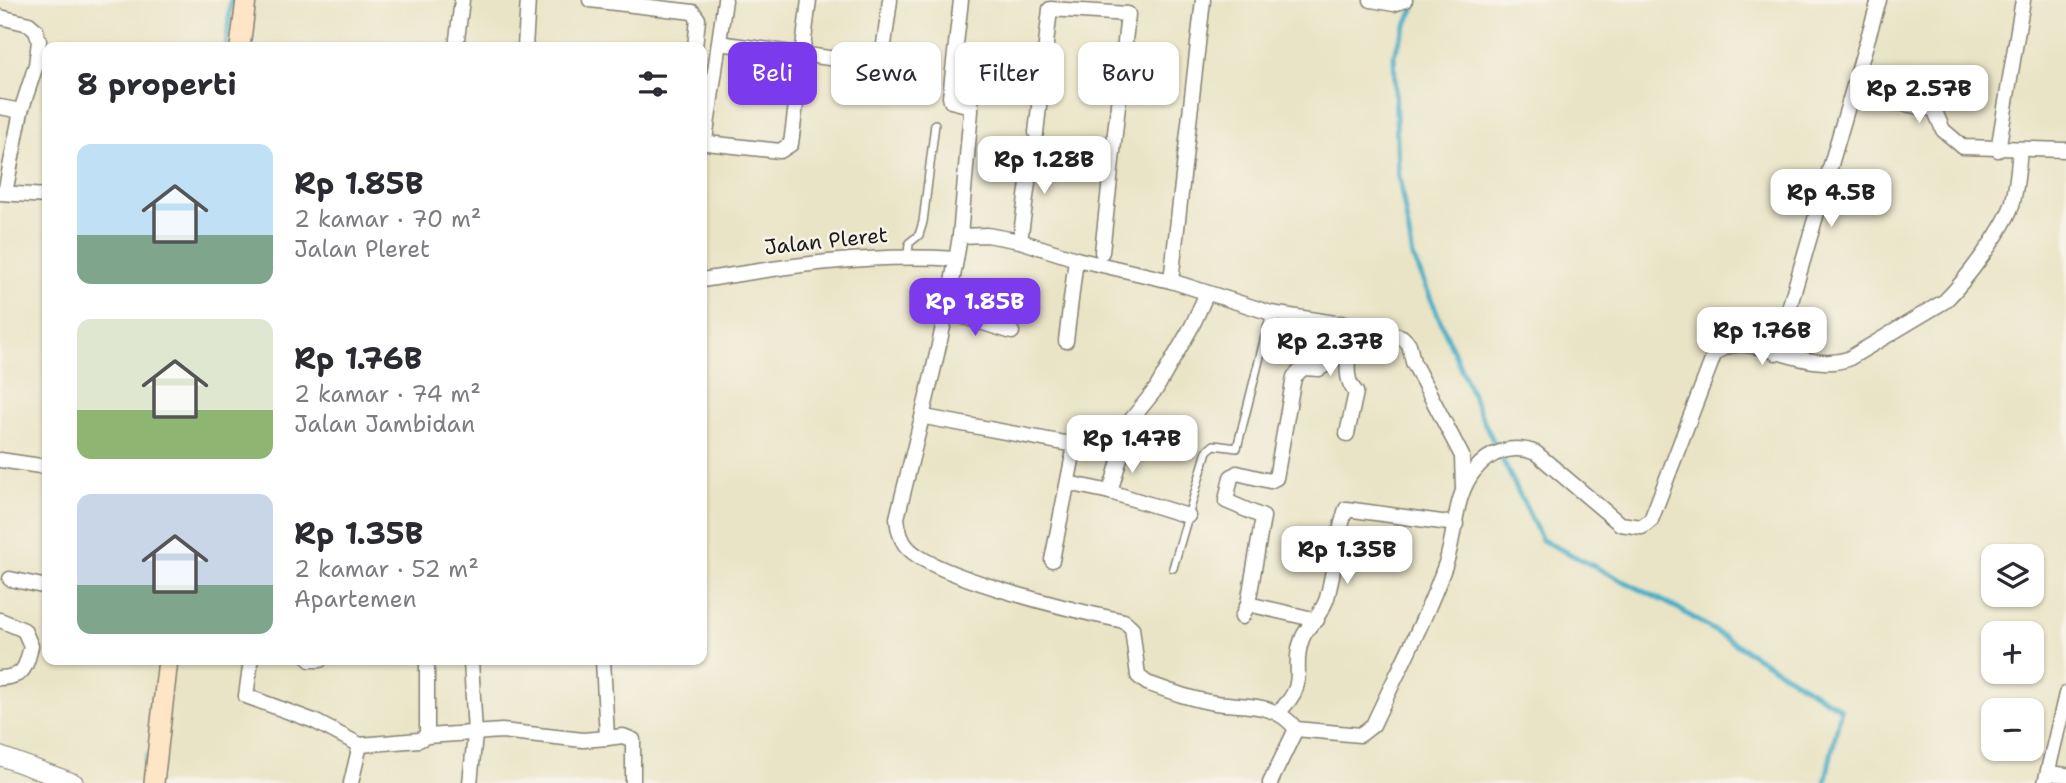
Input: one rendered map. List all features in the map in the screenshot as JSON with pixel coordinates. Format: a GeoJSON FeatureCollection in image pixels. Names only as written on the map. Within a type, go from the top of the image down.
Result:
{"type":"FeatureCollection","features":[{"type":"Feature","properties":{"kind":"main road"},"geometry":{"type":"LineString","coordinates":[[241,42],[246,0]]}},
{"type":"Feature","properties":{"kind":"main road"},"geometry":{"type":"LineString","coordinates":[[154,783],[167,665]]}},
{"type":"Feature","properties":{"kind":"street"},"geometry":{"type":"LineString","coordinates":[[457,42],[462,0]]}},
{"type":"Feature","properties":{"kind":"street"},"geometry":{"type":"LineString","coordinates":[[526,42],[528,0]]}},
{"type":"Feature","properties":{"kind":"street"},"geometry":{"type":"LineString","coordinates":[[590,0],[649,3],[693,12],[698,19],[696,42]]}},
{"type":"Feature","properties":{"kind":"street"},"geometry":{"type":"LineString","coordinates":[[707,126],[725,0]]}},
{"type":"Feature","properties":{"kind":"street"},"geometry":{"type":"LineString","coordinates":[[803,42],[809,0]]}},
{"type":"Feature","properties":{"kind":"street"},"geometry":{"type":"LineString","coordinates":[[817,55],[864,63],[880,59],[890,0]]}},
{"type":"Feature","properties":{"kind":"street"},"geometry":{"type":"LineString","coordinates":[[960,236],[988,235],[1020,242],[1076,259],[1171,281],[1271,313],[1390,332],[1406,340],[1413,362],[1462,456],[1463,488],[1457,524],[1424,619],[1373,725],[1360,734],[1296,729],[1278,712],[1260,706],[1214,703],[1147,683],[1138,676],[1132,628],[1124,621],[979,582],[939,566],[909,549],[898,532],[897,518],[925,417],[934,360],[948,312],[960,236],[971,106],[951,101],[950,97],[961,0]]}},
{"type":"Feature","properties":{"kind":"street"},"geometry":{"type":"LineString","coordinates":[[1171,281],[1203,0]]}},
{"type":"Feature","properties":{"kind":"street"},"geometry":{"type":"LineString","coordinates":[[1371,0],[1394,4],[1405,0]]}},
{"type":"Feature","properties":{"kind":"street"},"geometry":{"type":"LineString","coordinates":[[1776,353],[1879,0]]}},
{"type":"Feature","properties":{"kind":"street"},"geometry":{"type":"LineString","coordinates":[[1998,150],[2023,0]]}},
{"type":"Feature","properties":{"kind":"street"},"geometry":{"type":"LineString","coordinates":[[1020,242],[1050,9],[1128,7],[1102,252]]}},
{"type":"Feature","properties":{"kind":"street"},"geometry":{"type":"LineString","coordinates":[[0,17],[29,24],[36,30],[39,41],[36,65],[21,111],[2,193],[42,196]]}},
{"type":"Feature","properties":{"kind":"street"},"geometry":{"type":"LineString","coordinates":[[719,43],[728,44]]}},
{"type":"Feature","properties":{"kind":"street"},"geometry":{"type":"LineString","coordinates":[[1853,95],[1934,109],[1939,125],[1960,146],[1998,150],[2066,150]]}},
{"type":"Feature","properties":{"kind":"street"},"geometry":{"type":"LineString","coordinates":[[707,140],[763,151],[784,151],[791,144],[796,105]]}},
{"type":"Feature","properties":{"kind":"street"},"geometry":{"type":"LineString","coordinates":[[0,107],[21,111]]}},
{"type":"Feature","properties":{"kind":"street"},"geometry":{"type":"LineString","coordinates":[[1463,488],[1475,468],[1493,456],[1517,447],[1536,453],[1620,524],[1642,527],[1651,520],[1714,355],[1721,346],[1743,343],[1810,362],[1836,363],[1848,359],[1945,301],[1958,289],[2007,216],[2015,192],[2020,150]]}},
{"type":"Feature","properties":{"kind":"street","name":"Jalan Pleret"},"geometry":{"type":"LineString","coordinates":[[707,278],[808,264],[908,256],[957,259]]}},
{"type":"Feature","properties":{"kind":"street"},"geometry":{"type":"LineString","coordinates":[[1066,341],[1076,259]]}},
{"type":"Feature","properties":{"kind":"street"},"geometry":{"type":"LineString","coordinates":[[1110,492],[1131,421],[1156,389],[1192,326],[1207,293]]}},
{"type":"Feature","properties":{"kind":"street"},"geometry":{"type":"LineString","coordinates":[[948,312],[1012,331]]}},
{"type":"Feature","properties":{"kind":"street"},"geometry":{"type":"LineString","coordinates":[[1347,434],[1356,392],[1350,387],[1347,377],[1348,325]]}},
{"type":"Feature","properties":{"kind":"street"},"geometry":{"type":"LineString","coordinates":[[1317,620],[1245,610],[1263,517],[1226,501],[1231,477],[1237,473],[1270,481],[1276,478],[1294,377],[1303,368],[1319,369],[1327,364],[1348,325]]}},
{"type":"Feature","properties":{"kind":"street"},"geometry":{"type":"LineString","coordinates":[[925,417],[1075,445],[1052,560]]}},
{"type":"Feature","properties":{"kind":"street"},"geometry":{"type":"LineString","coordinates":[[0,460],[42,466]]}},
{"type":"Feature","properties":{"kind":"street"},"geometry":{"type":"LineString","coordinates":[[1068,483],[1110,492],[1188,516]]}},
{"type":"Feature","properties":{"kind":"street"},"geometry":{"type":"LineString","coordinates":[[1278,712],[1291,701],[1297,688],[1300,643],[1317,620],[1327,597],[1346,509],[1457,524]]}},
{"type":"Feature","properties":{"kind":"street"},"geometry":{"type":"LineString","coordinates":[[10,579],[42,586]]}},
{"type":"Feature","properties":{"kind":"street"},"geometry":{"type":"LineString","coordinates":[[0,620],[24,630],[31,646],[23,673],[16,677],[0,678]]}},
{"type":"Feature","properties":{"kind":"street"},"geometry":{"type":"LineString","coordinates":[[250,665],[245,690],[247,696],[314,721],[359,745],[419,740],[427,736],[502,731],[583,740],[623,736],[633,740],[633,783]]}},
{"type":"Feature","properties":{"kind":"street"},"geometry":{"type":"LineString","coordinates":[[427,665],[427,736]]}},
{"type":"Feature","properties":{"kind":"street"},"geometry":{"type":"LineString","coordinates":[[470,783],[475,734],[471,665]]}},
{"type":"Feature","properties":{"kind":"street"},"geometry":{"type":"LineString","coordinates":[[603,665],[607,737]]}},
{"type":"Feature","properties":{"kind":"street"},"geometry":{"type":"LineString","coordinates":[[2066,694],[2047,778],[2066,775]]}},
{"type":"Feature","properties":{"kind":"street"},"geometry":{"type":"LineString","coordinates":[[1270,783],[1296,729]]}},
{"type":"Feature","properties":{"kind":"street"},"geometry":{"type":"LineString","coordinates":[[351,783],[359,745]]}},
{"type":"Feature","properties":{"kind":"street"},"geometry":{"type":"LineString","coordinates":[[0,756],[74,783]]}},
{"type":"Feature","properties":{"kind":"lane"},"geometry":{"type":"LineString","coordinates":[[908,256],[909,243],[919,235],[923,222],[934,124]]}},
{"type":"Feature","properties":{"kind":"lane"},"geometry":{"type":"LineString","coordinates":[[1173,568],[1208,449],[1214,445],[1237,448],[1271,313]]}},
{"type":"Feature","properties":{"kind":"waterway"},"geometry":{"type":"LineString","coordinates":[[227,42],[231,0]]}},
{"type":"Feature","properties":{"kind":"waterway"},"geometry":{"type":"LineString","coordinates":[[1417,0],[1394,54],[1398,171],[1413,257],[1483,420],[1542,540],[1679,609],[1841,709],[1825,783]]}},
{"type":"Feature","properties":{"kind":"waterway"},"geometry":{"type":"LineString","coordinates":[[144,783],[147,756]]}}]}
